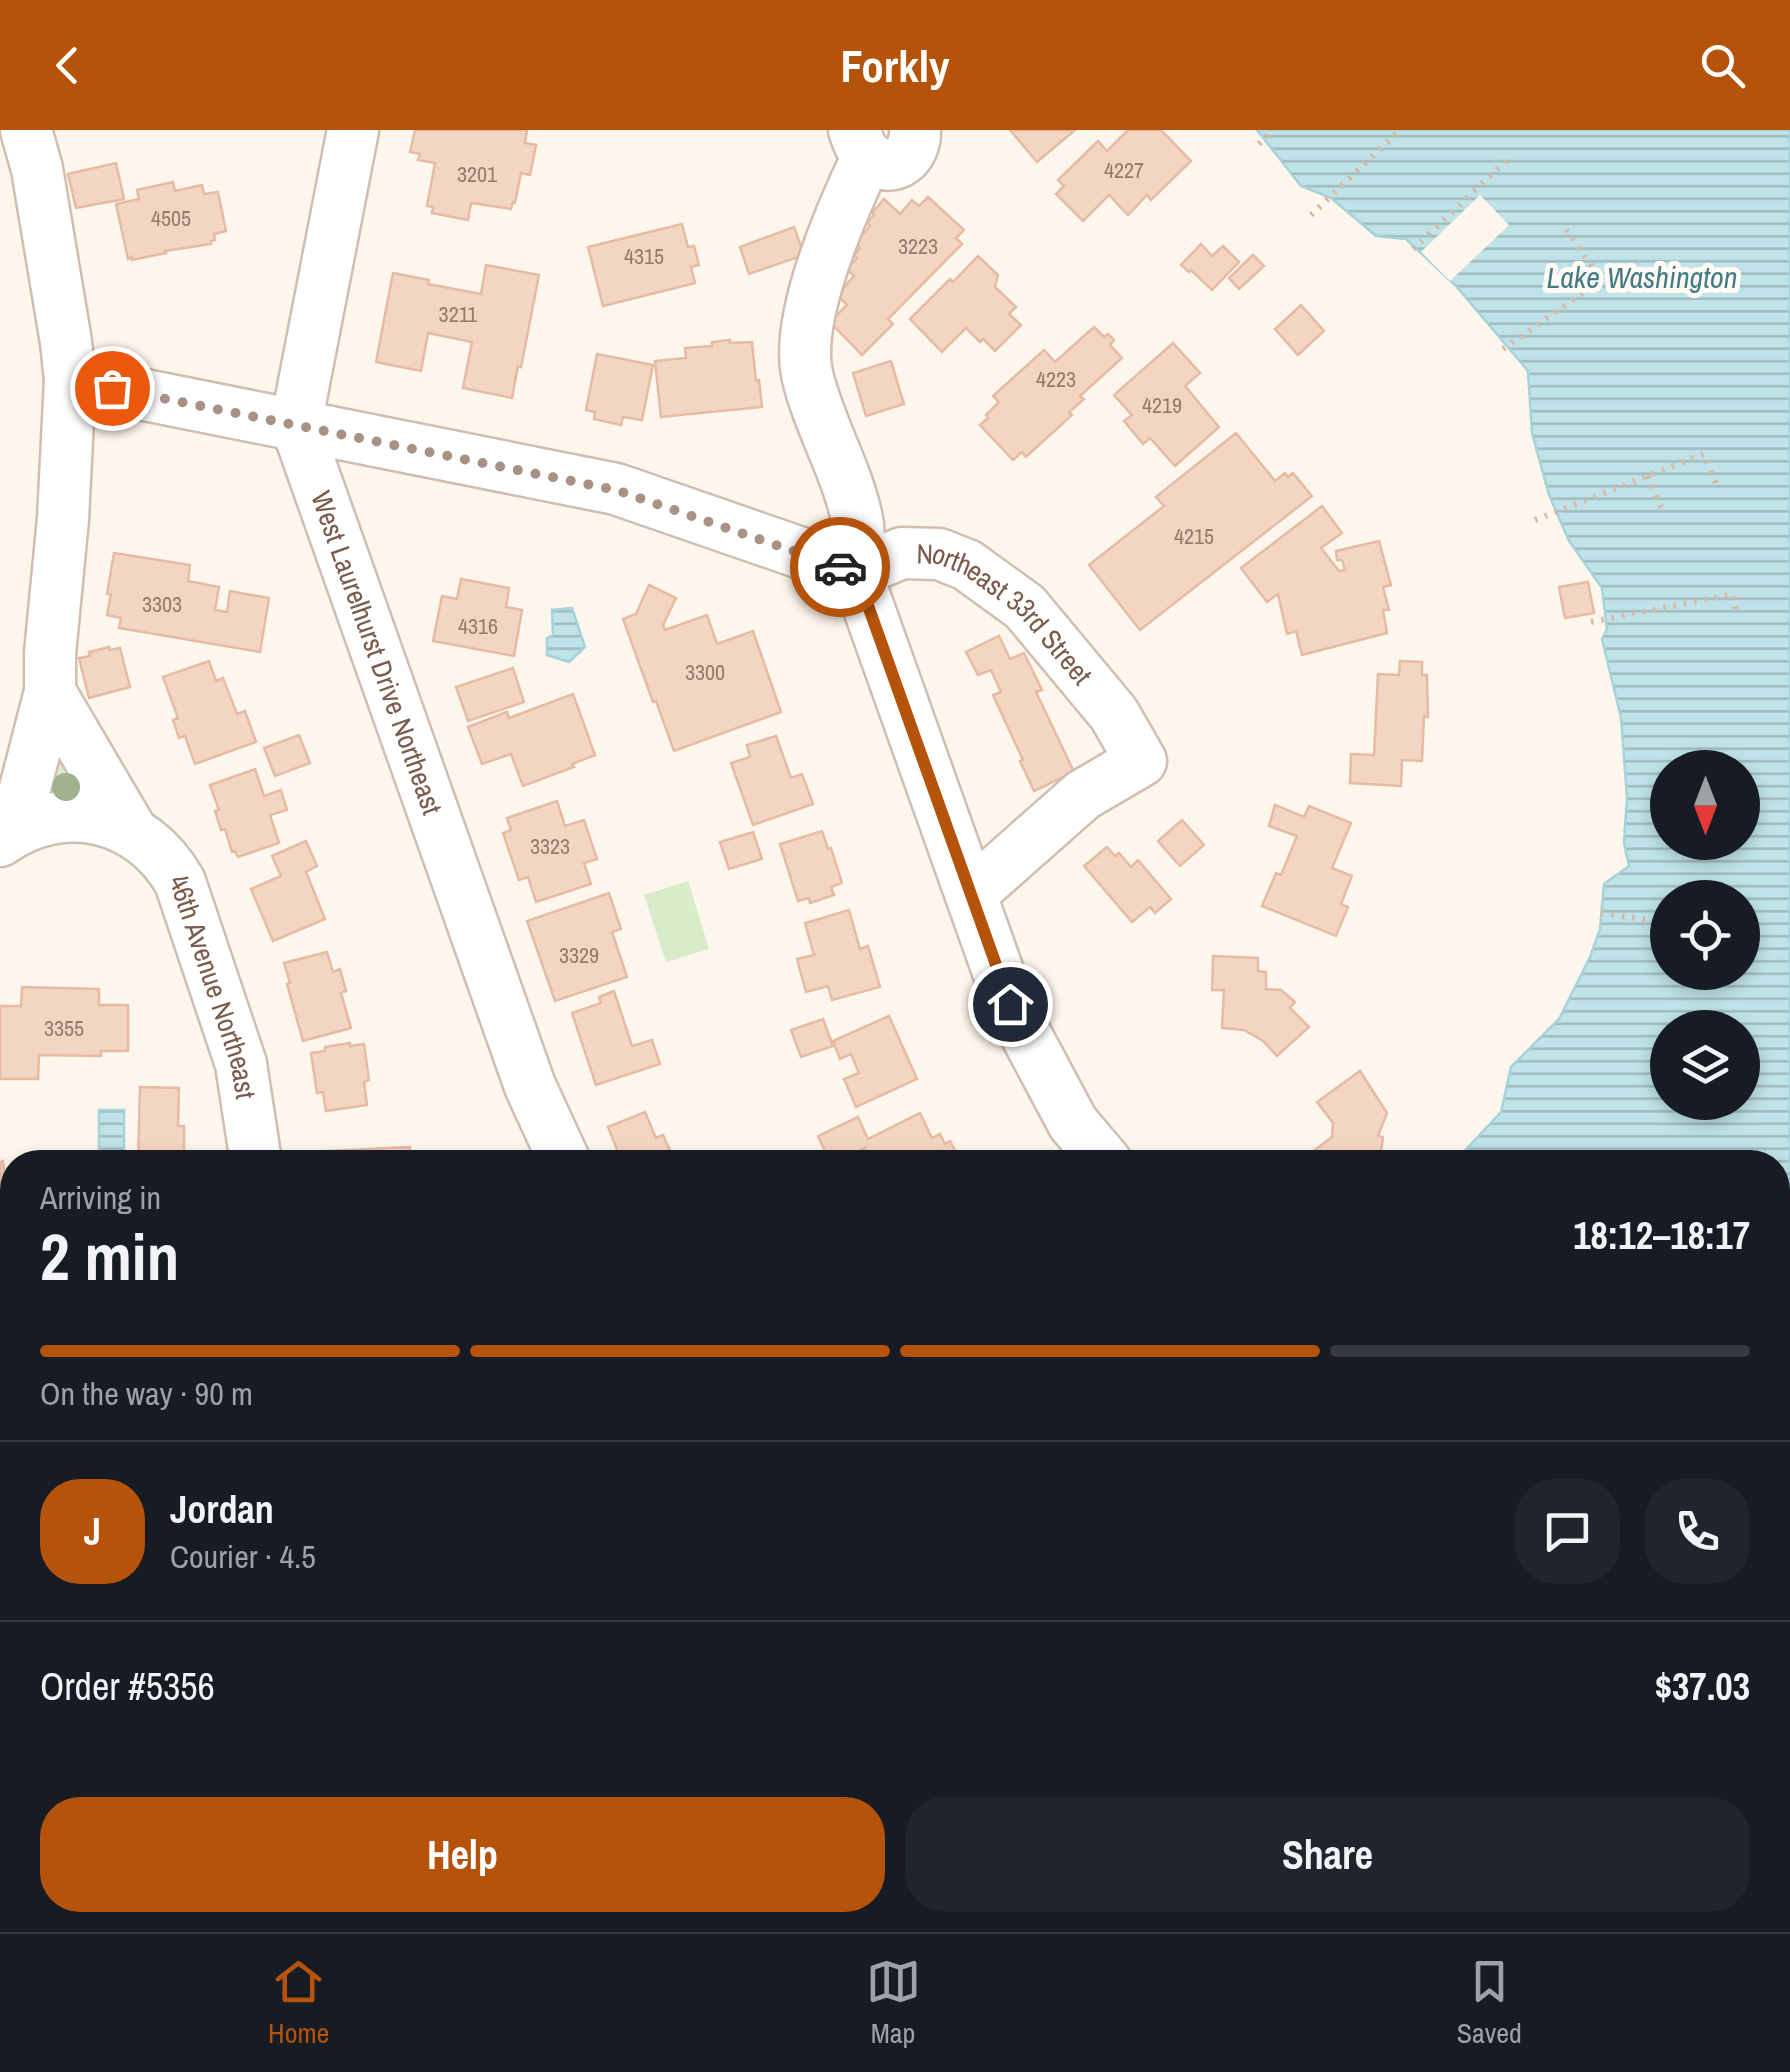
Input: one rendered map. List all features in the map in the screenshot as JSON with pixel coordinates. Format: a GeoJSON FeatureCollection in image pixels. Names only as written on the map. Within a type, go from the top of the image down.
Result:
{"type":"FeatureCollection","features":[{"type":"Feature","properties":{"kind":"street"},"geometry":{"type":"LineString","coordinates":[[7,836],[50,692],[70,380],[37,169],[26,130]]}},
{"type":"Feature","properties":{"kind":"street"},"geometry":{"type":"LineString","coordinates":[[296,424],[353,130]]}},
{"type":"Feature","properties":{"kind":"street"},"geometry":{"type":"LineString","coordinates":[[861,143],[881,163],[897,163],[905,159],[915,143],[915,130]]}},
{"type":"Feature","properties":{"kind":"street"},"geometry":{"type":"LineString","coordinates":[[861,143],[805,337],[808,377],[858,522],[856,572],[1010,1004],[1073,1123],[1096,1150]]}},
{"type":"Feature","properties":{"kind":"street"},"geometry":{"type":"LineString","coordinates":[[70,380],[616,490],[856,572]]}},
{"type":"Feature","properties":{"kind":"street","name":"West Laurelhurst Drive Northeast"},"geometry":{"type":"LineString","coordinates":[[296,424],[530,1086],[559,1150]]}},
{"type":"Feature","properties":{"kind":"street","name":"Northeast 33rd Street"},"geometry":{"type":"LineString","coordinates":[[856,572],[902,553],[939,554],[967,564],[1025,608],[1114,714],[1141,761],[1083,795],[971,894]]}},
{"type":"Feature","properties":{"kind":"street","name":"46th Avenue Northeast"},"geometry":{"type":"LineString","coordinates":[[50,692],[131,830],[171,866],[180,882],[241,1064],[254,1150]]}},
{"type":"Feature","properties":{"kind":"street","name":"46th Avenue Northeast"},"geometry":{"type":"LineString","coordinates":[[7,836],[44,820],[75,816],[106,820],[131,830]]}},
{"type":"Feature","properties":{"kind":"street"},"geometry":{"type":"LineString","coordinates":[[530,1086],[531,1150]]}},
{"type":"Feature","properties":{"kind":"path"},"geometry":{"type":"LineString","coordinates":[[1259,144],[1272,130]]}},
{"type":"Feature","properties":{"kind":"path"},"geometry":{"type":"LineString","coordinates":[[1311,214],[1400,130]]}},
{"type":"Feature","properties":{"kind":"path"},"geometry":{"type":"LineString","coordinates":[[1413,249],[1508,159]]}},
{"type":"Feature","properties":{"kind":"path"},"geometry":{"type":"LineString","coordinates":[[1502,349],[1601,280],[1563,225]]}},
{"type":"Feature","properties":{"kind":"path"},"geometry":{"type":"LineString","coordinates":[[1535,520],[1704,454],[1717,486]]}},
{"type":"Feature","properties":{"kind":"path"},"geometry":{"type":"LineString","coordinates":[[1648,476],[1662,510]]}},
{"type":"Feature","properties":{"kind":"path"},"geometry":{"type":"LineString","coordinates":[[1591,622],[1732,594],[1738,615]]}},
{"type":"Feature","properties":{"kind":"path"},"geometry":{"type":"LineString","coordinates":[[1601,913],[1650,920]]}},
{"type":"Feature","properties":{"kind":"green space"},"geometry":{"type":"Polygon","coordinates":[[[59,747],[99,804],[38,805],[59,747]]]}},
{"type":"Feature","properties":{"kind":"green space"},"geometry":{"type":"Polygon","coordinates":[[[688,881],[709,949],[666,962],[644,895],[688,881]]]}},
{"type":"Feature","properties":{"kind":"water","name":"Lake Washington"},"geometry":{"type":"Polygon","coordinates":[[[1257,130],[1790,130],[1790,1150],[1466,1150],[1501,1112],[1511,1067],[1559,1019],[1600,929],[1604,884],[1629,866],[1624,843],[1627,797],[1621,718],[1602,639],[1607,629],[1602,588],[1569,541],[1549,495],[1532,433],[1528,371],[1456,286],[1406,239],[1376,236],[1331,198],[1301,186],[1257,130]]]}},
{"type":"Feature","properties":{"kind":"water"},"geometry":{"type":"Polygon","coordinates":[[[572,608],[585,647],[569,662],[547,655],[547,638],[553,635],[552,610],[572,608]]]}},
{"type":"Feature","properties":{"kind":"water"},"geometry":{"type":"Polygon","coordinates":[[[99,1110],[124,1110],[124,1150],[99,1150],[99,1110]]]}},
{"type":"Feature","properties":{"kind":"pier"},"geometry":{"type":"Polygon","coordinates":[[[1480,195],[1509,225],[1450,281],[1421,252],[1480,195]]]}},
{"type":"Feature","properties":{"kind":"building"},"geometry":{"type":"Polygon","coordinates":[[[415,130],[527,130],[525,143],[536,145],[530,175],[521,173],[511,209],[471,203],[468,220],[432,213],[433,207],[427,206],[435,163],[418,160],[420,154],[410,152],[415,130]]]}},
{"type":"Feature","properties":{"kind":"building"},"geometry":{"type":"Polygon","coordinates":[[[1010,130],[1075,130],[1037,162],[1010,130]]]}},
{"type":"Feature","properties":{"kind":"building"},"geometry":{"type":"Polygon","coordinates":[[[1128,130],[1161,130],[1191,161],[1151,200],[1147,195],[1128,215],[1109,195],[1083,221],[1056,194],[1064,186],[1058,180],[1098,141],[1107,151],[1128,130]]]}},
{"type":"Feature","properties":{"kind":"building"},"geometry":{"type":"Polygon","coordinates":[[[116,163],[124,199],[76,208],[68,174],[116,163]]]}},
{"type":"Feature","properties":{"kind":"building"},"geometry":{"type":"Polygon","coordinates":[[[173,182],[175,191],[202,185],[204,194],[218,192],[226,231],[214,234],[211,244],[128,259],[116,204],[139,199],[137,190],[173,182]]]}},
{"type":"Feature","properties":{"kind":"building"},"geometry":{"type":"Polygon","coordinates":[[[928,197],[964,230],[956,238],[962,244],[888,319],[893,324],[862,355],[830,322],[847,305],[837,295],[854,276],[847,269],[857,258],[854,255],[860,248],[855,243],[870,226],[867,223],[872,213],[884,199],[900,214],[912,200],[919,206],[928,197]]]}},
{"type":"Feature","properties":{"kind":"building"},"geometry":{"type":"Polygon","coordinates":[[[682,224],[688,247],[694,246],[699,265],[691,267],[695,283],[603,306],[588,247],[682,224]]]}},
{"type":"Feature","properties":{"kind":"building"},"geometry":{"type":"Polygon","coordinates":[[[794,227],[804,255],[749,274],[740,247],[794,227]]]}},
{"type":"Feature","properties":{"kind":"building"},"geometry":{"type":"Polygon","coordinates":[[[1201,244],[1212,256],[1223,246],[1239,262],[1212,290],[1181,265],[1201,244]]]}},
{"type":"Feature","properties":{"kind":"building"},"geometry":{"type":"Polygon","coordinates":[[[1253,255],[1264,266],[1239,289],[1229,278],[1253,255]]]}},
{"type":"Feature","properties":{"kind":"building"},"geometry":{"type":"Polygon","coordinates":[[[978,256],[998,275],[995,287],[1016,307],[1009,314],[1021,325],[995,351],[966,328],[942,352],[910,319],[978,256]]]}},
{"type":"Feature","properties":{"kind":"building"},"geometry":{"type":"Polygon","coordinates":[[[486,265],[539,275],[512,398],[463,388],[472,342],[428,333],[421,371],[376,362],[393,273],[481,294],[486,265]]]}},
{"type":"Feature","properties":{"kind":"building"},"geometry":{"type":"Polygon","coordinates":[[[1301,305],[1324,331],[1298,355],[1275,329],[1301,305]]]}},
{"type":"Feature","properties":{"kind":"building"},"geometry":{"type":"Polygon","coordinates":[[[1094,327],[1114,340],[1110,345],[1122,358],[1080,396],[1084,399],[1069,412],[1072,415],[1026,457],[1022,452],[1013,460],[980,425],[999,402],[993,396],[1044,350],[1055,362],[1094,327]]]}},
{"type":"Feature","properties":{"kind":"building"},"geometry":{"type":"Polygon","coordinates":[[[730,340],[752,342],[762,407],[661,417],[655,361],[686,358],[685,348],[730,340]]]}},
{"type":"Feature","properties":{"kind":"building"},"geometry":{"type":"Polygon","coordinates":[[[1173,343],[1200,373],[1185,386],[1219,427],[1175,466],[1150,438],[1143,444],[1124,421],[1132,415],[1114,395],[1173,343]]]}},
{"type":"Feature","properties":{"kind":"building"},"geometry":{"type":"Polygon","coordinates":[[[597,354],[653,365],[642,420],[623,417],[621,425],[594,419],[595,412],[586,410],[597,354]]]}},
{"type":"Feature","properties":{"kind":"building"},"geometry":{"type":"Polygon","coordinates":[[[891,361],[904,404],[866,416],[853,373],[891,361]]]}},
{"type":"Feature","properties":{"kind":"building"},"geometry":{"type":"Polygon","coordinates":[[[1236,433],[1275,481],[1285,473],[1288,477],[1293,473],[1312,496],[1140,630],[1089,565],[1164,506],[1156,497],[1236,433]]]}},
{"type":"Feature","properties":{"kind":"building"},"geometry":{"type":"Polygon","coordinates":[[[1322,506],[1342,533],[1321,548],[1339,571],[1345,570],[1336,551],[1379,541],[1391,585],[1383,587],[1389,610],[1383,610],[1387,633],[1302,655],[1296,631],[1287,634],[1278,594],[1267,602],[1241,568],[1322,506]]]}},
{"type":"Feature","properties":{"kind":"building"},"geometry":{"type":"Polygon","coordinates":[[[114,553],[190,565],[188,581],[219,587],[215,610],[227,612],[230,591],[269,598],[260,652],[119,628],[121,618],[107,615],[114,553]]]}},
{"type":"Feature","properties":{"kind":"building"},"geometry":{"type":"Polygon","coordinates":[[[461,579],[509,588],[506,607],[522,610],[514,656],[433,641],[442,596],[457,599],[461,579]]]}},
{"type":"Feature","properties":{"kind":"building"},"geometry":{"type":"Polygon","coordinates":[[[1588,582],[1594,613],[1565,618],[1559,587],[1588,582]]]}},
{"type":"Feature","properties":{"kind":"building"},"geometry":{"type":"Polygon","coordinates":[[[649,585],[676,598],[663,625],[665,630],[707,615],[717,644],[753,631],[781,712],[674,751],[623,619],[636,614],[649,585]]]}},
{"type":"Feature","properties":{"kind":"building"},"geometry":{"type":"Polygon","coordinates":[[[999,636],[1010,659],[1024,653],[1042,690],[1036,692],[1074,772],[1034,791],[993,695],[1001,692],[991,670],[978,675],[966,652],[999,636]]]}},
{"type":"Feature","properties":{"kind":"building"},"geometry":{"type":"Polygon","coordinates":[[[109,647],[120,648],[130,687],[89,698],[79,658],[109,647]]]}},
{"type":"Feature","properties":{"kind":"building"},"geometry":{"type":"Polygon","coordinates":[[[209,661],[216,681],[223,678],[237,714],[245,711],[256,742],[195,764],[185,736],[179,738],[173,720],[178,718],[163,677],[209,661]]]}},
{"type":"Feature","properties":{"kind":"building"},"geometry":{"type":"Polygon","coordinates":[[[1400,661],[1422,662],[1422,675],[1427,675],[1428,717],[1424,716],[1422,761],[1402,760],[1401,786],[1350,783],[1351,754],[1374,755],[1378,674],[1399,675],[1400,661]]]}},
{"type":"Feature","properties":{"kind":"building"},"geometry":{"type":"Polygon","coordinates":[[[513,668],[524,702],[468,721],[456,687],[513,668]]]}},
{"type":"Feature","properties":{"kind":"building"},"geometry":{"type":"Polygon","coordinates":[[[573,694],[595,755],[523,786],[511,754],[482,764],[468,727],[507,712],[509,718],[573,694]]]}},
{"type":"Feature","properties":{"kind":"building"},"geometry":{"type":"Polygon","coordinates":[[[299,735],[310,763],[275,776],[264,748],[299,735]]]}},
{"type":"Feature","properties":{"kind":"building"},"geometry":{"type":"Polygon","coordinates":[[[776,736],[791,778],[802,774],[813,804],[753,825],[731,763],[750,757],[747,745],[776,736]]]}},
{"type":"Feature","properties":{"kind":"building"},"geometry":{"type":"Polygon","coordinates":[[[255,769],[264,796],[281,790],[287,810],[270,815],[279,843],[238,857],[232,852],[225,829],[221,830],[210,785],[255,769]]]}},
{"type":"Feature","properties":{"kind":"building"},"geometry":{"type":"Polygon","coordinates":[[[557,801],[565,826],[584,820],[597,859],[584,863],[591,884],[536,902],[528,877],[519,880],[503,833],[511,830],[507,818],[557,801]]]}},
{"type":"Feature","properties":{"kind":"building"},"geometry":{"type":"Polygon","coordinates":[[[1275,805],[1304,817],[1309,806],[1351,823],[1332,868],[1352,876],[1341,904],[1348,907],[1336,936],[1262,906],[1276,873],[1281,875],[1297,836],[1269,826],[1275,805]]]}},
{"type":"Feature","properties":{"kind":"building"},"geometry":{"type":"Polygon","coordinates":[[[1182,820],[1204,845],[1180,866],[1158,841],[1182,820]]]}},
{"type":"Feature","properties":{"kind":"building"},"geometry":{"type":"Polygon","coordinates":[[[822,831],[842,883],[831,887],[834,895],[810,903],[809,898],[798,901],[780,844],[822,831]]]}},
{"type":"Feature","properties":{"kind":"building"},"geometry":{"type":"Polygon","coordinates":[[[753,832],[762,859],[729,869],[720,842],[753,832]]]}},
{"type":"Feature","properties":{"kind":"building"},"geometry":{"type":"Polygon","coordinates":[[[306,841],[317,866],[306,872],[325,919],[273,941],[251,889],[281,876],[272,856],[306,841]]]}},
{"type":"Feature","properties":{"kind":"building"},"geometry":{"type":"Polygon","coordinates":[[[1107,847],[1115,856],[1119,853],[1131,867],[1138,860],[1171,899],[1155,913],[1150,907],[1132,922],[1084,866],[1107,847]]]}},
{"type":"Feature","properties":{"kind":"building"},"geometry":{"type":"Polygon","coordinates":[[[609,893],[621,929],[612,932],[627,977],[555,1001],[527,921],[609,893]]]}},
{"type":"Feature","properties":{"kind":"building"},"geometry":{"type":"Polygon","coordinates":[[[849,910],[860,949],[868,946],[880,987],[832,1000],[828,986],[806,992],[797,959],[814,955],[805,923],[849,910]]]}},
{"type":"Feature","properties":{"kind":"building"},"geometry":{"type":"Polygon","coordinates":[[[327,952],[333,972],[340,969],[346,991],[341,993],[351,1028],[303,1041],[284,963],[327,952]]]}},
{"type":"Feature","properties":{"kind":"building"},"geometry":{"type":"Polygon","coordinates":[[[1213,956],[1258,958],[1258,971],[1266,972],[1266,989],[1281,990],[1295,1002],[1290,1008],[1309,1027],[1277,1056],[1263,1041],[1244,1030],[1222,1028],[1224,990],[1212,990],[1213,956]]]}},
{"type":"Feature","properties":{"kind":"building"},"geometry":{"type":"Polygon","coordinates":[[[22,987],[99,989],[99,1005],[128,1005],[128,1051],[101,1051],[101,1056],[39,1055],[38,1079],[0,1079],[0,1006],[21,1006],[22,987]]]}},
{"type":"Feature","properties":{"kind":"building"},"geometry":{"type":"Polygon","coordinates":[[[614,991],[632,1046],[652,1040],[660,1064],[596,1085],[572,1013],[601,1003],[599,997],[614,991]]]}},
{"type":"Feature","properties":{"kind":"building"},"geometry":{"type":"Polygon","coordinates":[[[889,1016],[917,1079],[856,1107],[844,1079],[859,1073],[851,1054],[840,1059],[833,1041],[889,1016]]]}},
{"type":"Feature","properties":{"kind":"building"},"geometry":{"type":"Polygon","coordinates":[[[823,1019],[833,1046],[801,1057],[791,1030],[823,1019]]]}},
{"type":"Feature","properties":{"kind":"building"},"geometry":{"type":"Polygon","coordinates":[[[350,1043],[364,1044],[369,1080],[364,1082],[367,1105],[326,1111],[323,1092],[317,1093],[311,1053],[350,1043]]]}},
{"type":"Feature","properties":{"kind":"building"},"geometry":{"type":"Polygon","coordinates":[[[1360,1071],[1387,1113],[1378,1136],[1383,1137],[1381,1150],[1315,1150],[1332,1137],[1333,1123],[1317,1102],[1360,1071]]]}},
{"type":"Feature","properties":{"kind":"building"},"geometry":{"type":"Polygon","coordinates":[[[140,1087],[179,1088],[178,1126],[184,1126],[184,1150],[138,1150],[140,1087]]]}},
{"type":"Feature","properties":{"kind":"building"},"geometry":{"type":"Polygon","coordinates":[[[645,1112],[656,1138],[663,1135],[670,1150],[617,1150],[608,1127],[645,1112]]]}},
{"type":"Feature","properties":{"kind":"building"},"geometry":{"type":"Polygon","coordinates":[[[920,1113],[932,1138],[940,1134],[945,1144],[950,1141],[955,1150],[824,1150],[818,1136],[858,1117],[868,1139],[920,1113]]]}},
{"type":"Feature","properties":{"kind":"building"},"geometry":{"type":"Polygon","coordinates":[[[410,1147],[410,1150],[348,1150],[410,1147]]]}},
{"type":"Feature","properties":{"kind":"way so far"},"geometry":{"type":"LineString","coordinates":[[112,388],[616,490],[840,567]]}},
{"type":"Feature","properties":{"kind":"route"},"geometry":{"type":"LineString","coordinates":[[840,567],[856,572],[1010,1004]]}}]}
